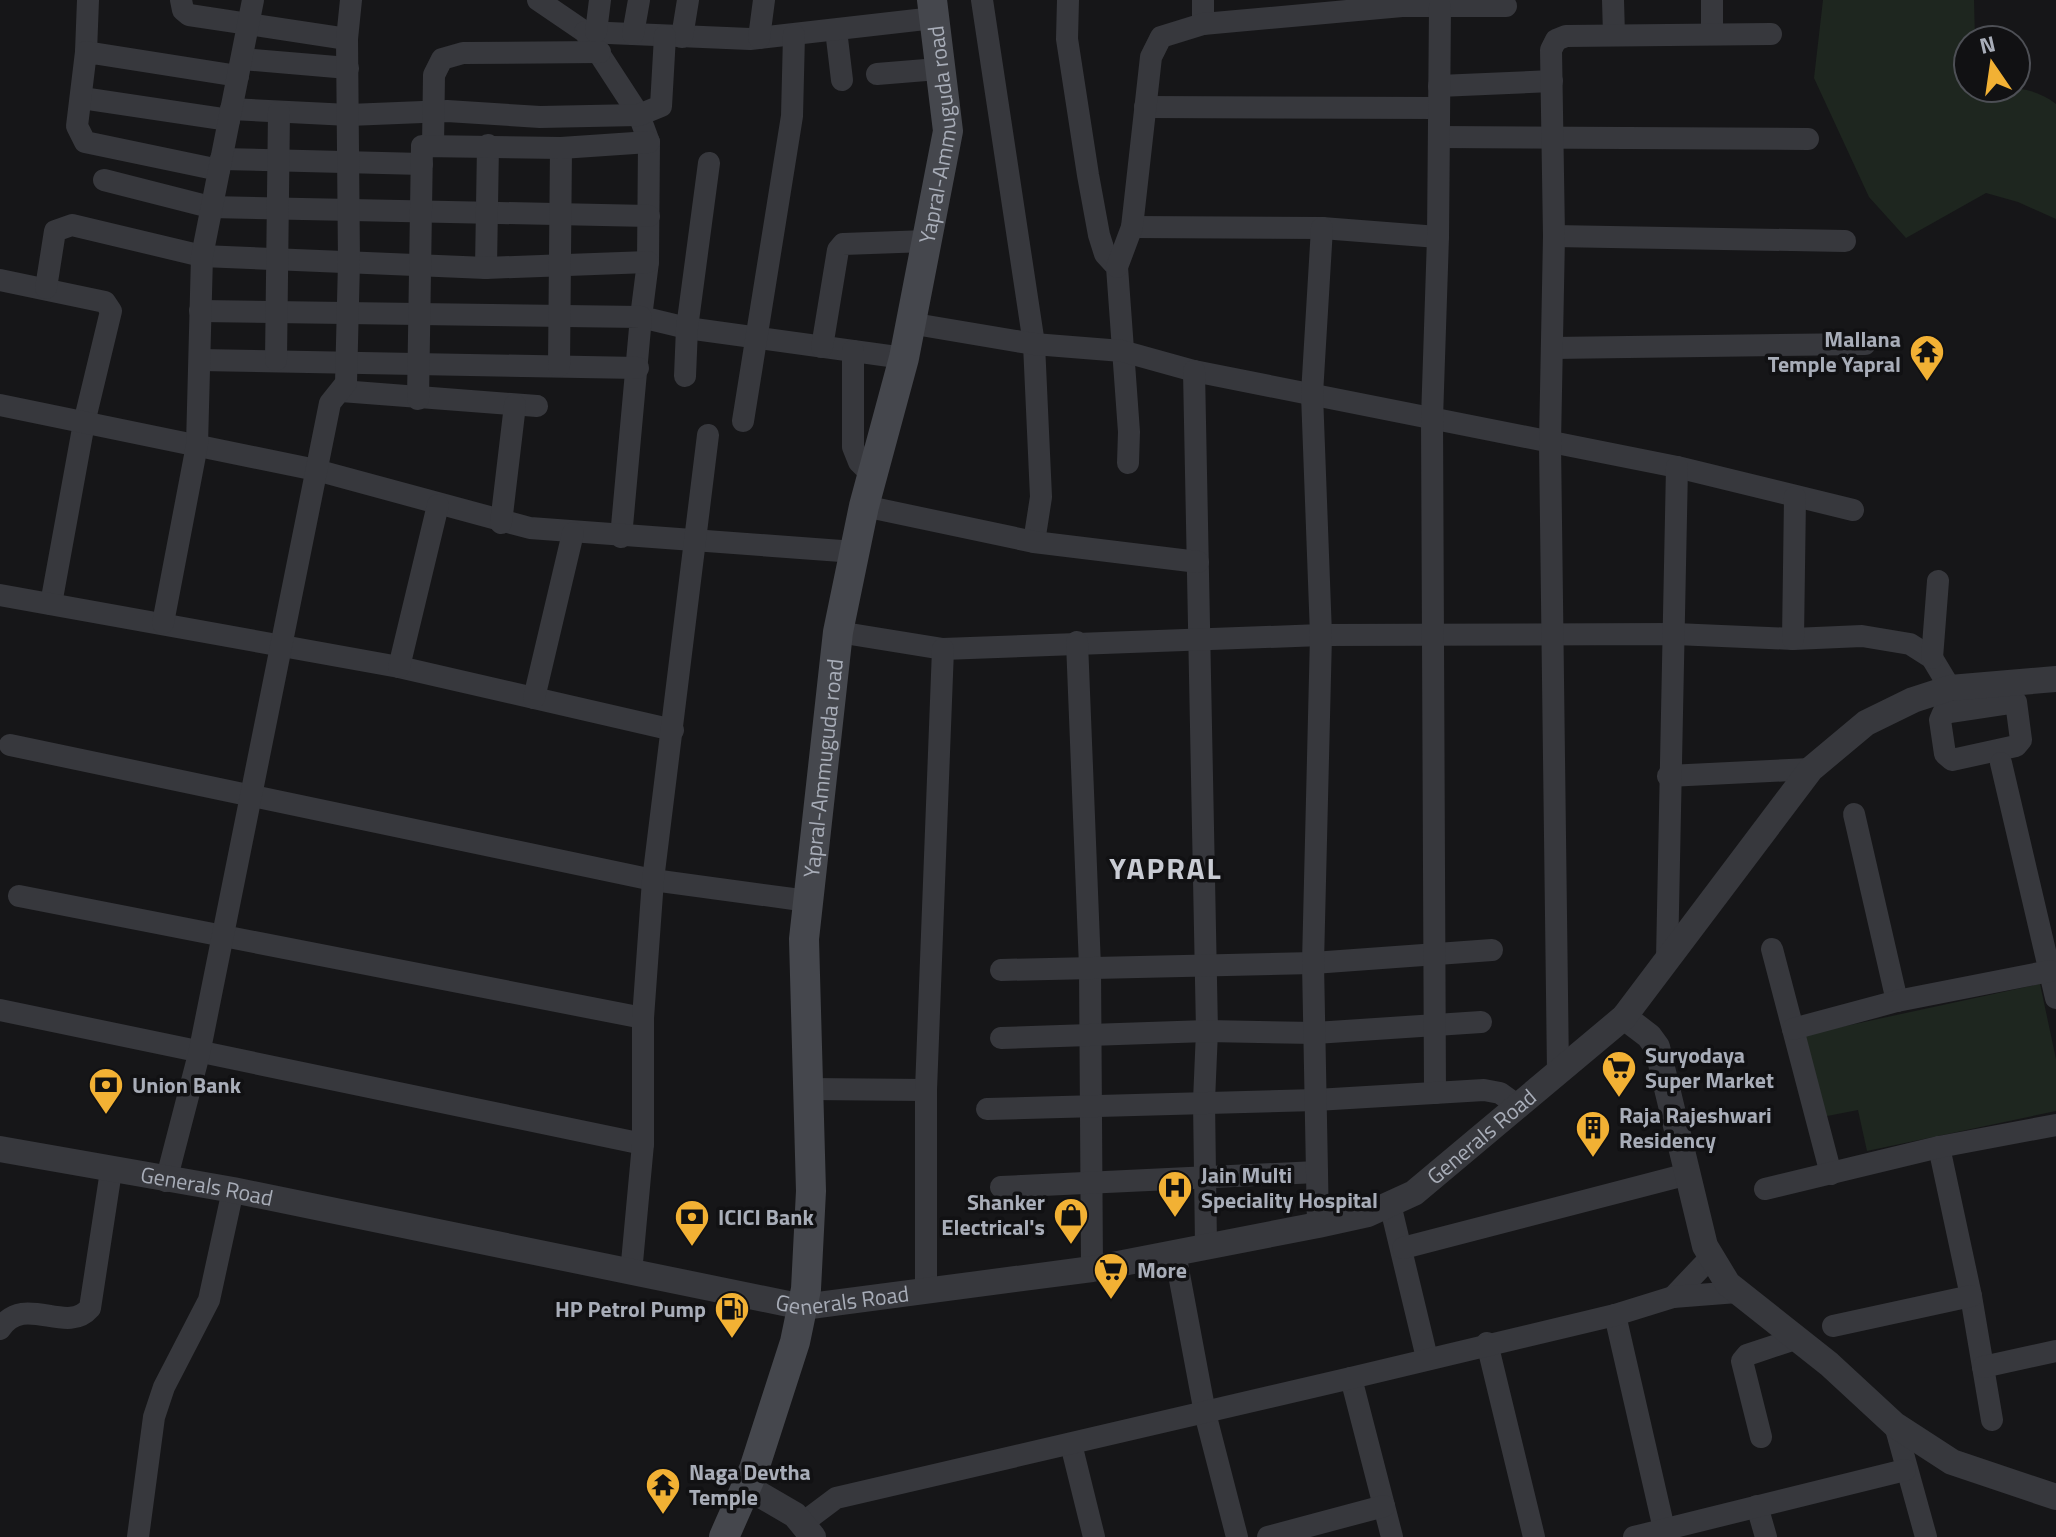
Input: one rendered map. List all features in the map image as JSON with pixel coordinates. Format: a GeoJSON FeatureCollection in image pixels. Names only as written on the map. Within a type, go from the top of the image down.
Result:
{"type":"FeatureCollection","features":[{"type":"Feature","properties":{"kind":"main road","name":"Yapral-Ammuguda road"},"geometry":{"type":"LineString","coordinates":[[724,1537],[747,1487],[803,1307],[811,1206],[804,939],[838,632],[864,506],[904,358],[948,131],[933,9]]}},
{"type":"Feature","properties":{"kind":"street"},"geometry":{"type":"LineString","coordinates":[[88,0],[82,98],[77,126],[85,142],[220,164],[428,155],[488,145],[561,148],[649,142]]}},
{"type":"Feature","properties":{"kind":"street"},"geometry":{"type":"LineString","coordinates":[[181,0],[183,10],[189,15],[347,39]]}},
{"type":"Feature","properties":{"kind":"street"},"geometry":{"type":"LineString","coordinates":[[163,623],[197,445],[202,256],[253,0]]}},
{"type":"Feature","properties":{"kind":"street"},"geometry":{"type":"LineString","coordinates":[[166,1181],[199,1054],[330,403],[346,383],[349,262],[347,39],[351,0]]}},
{"type":"Feature","properties":{"kind":"street"},"geometry":{"type":"LineString","coordinates":[[594,39],[600,0]]}},
{"type":"Feature","properties":{"kind":"street"},"geometry":{"type":"LineString","coordinates":[[633,34],[639,0]]}},
{"type":"Feature","properties":{"kind":"street"},"geometry":{"type":"LineString","coordinates":[[82,98],[230,115],[279,112],[349,115],[431,112],[540,117],[639,115],[661,106],[674,36],[688,0]]}},
{"type":"Feature","properties":{"kind":"street"},"geometry":{"type":"LineString","coordinates":[[759,38],[764,0]]}},
{"type":"Feature","properties":{"kind":"street"},"geometry":{"type":"LineString","coordinates":[[982,0],[1034,344],[1041,497],[1034,542]]}},
{"type":"Feature","properties":{"kind":"street"},"geometry":{"type":"LineString","coordinates":[[1068,0],[1067,39],[1099,235],[1105,254],[1117,267]]}},
{"type":"Feature","properties":{"kind":"street"},"geometry":{"type":"LineString","coordinates":[[1203,0],[1203,24]]}},
{"type":"Feature","properties":{"kind":"street"},"geometry":{"type":"LineString","coordinates":[[1613,0],[1614,35]]}},
{"type":"Feature","properties":{"kind":"street"},"geometry":{"type":"LineString","coordinates":[[1712,0],[1712,34]]}},
{"type":"Feature","properties":{"kind":"street"},"geometry":{"type":"LineString","coordinates":[[540,1],[594,39],[639,115],[649,142],[648,262],[621,537]]}},
{"type":"Feature","properties":{"kind":"street"},"geometry":{"type":"LineString","coordinates":[[1128,463],[1117,267],[1132,227],[1151,57],[1161,37],[1203,24],[1402,3],[1440,7],[1506,6]]}},
{"type":"Feature","properties":{"kind":"street"},"geometry":{"type":"LineString","coordinates":[[1435,1093],[1432,419],[1438,237],[1440,7]]}},
{"type":"Feature","properties":{"kind":"street"},"geometry":{"type":"LineString","coordinates":[[418,399],[421,212],[434,75],[442,59],[463,53],[633,34],[759,38],[794,35],[836,30],[933,9]]}},
{"type":"Feature","properties":{"kind":"street"},"geometry":{"type":"LineString","coordinates":[[836,30],[842,80]]}},
{"type":"Feature","properties":{"kind":"street"},"geometry":{"type":"LineString","coordinates":[[1558,1072],[1550,443],[1554,236],[1551,50],[1556,40],[1566,36],[1771,34]]}},
{"type":"Feature","properties":{"kind":"street"},"geometry":{"type":"LineString","coordinates":[[743,421],[792,116],[794,35]]}},
{"type":"Feature","properties":{"kind":"street"},"geometry":{"type":"LineString","coordinates":[[86,52],[240,67],[348,68]]}},
{"type":"Feature","properties":{"kind":"street"},"geometry":{"type":"LineString","coordinates":[[877,74],[938,69]]}},
{"type":"Feature","properties":{"kind":"street"},"geometry":{"type":"LineString","coordinates":[[1145,107],[1439,97],[1552,81]]}},
{"type":"Feature","properties":{"kind":"street"},"geometry":{"type":"LineString","coordinates":[[276,360],[279,112]]}},
{"type":"Feature","properties":{"kind":"street"},"geometry":{"type":"LineString","coordinates":[[1439,137],[1808,139]]}},
{"type":"Feature","properties":{"kind":"street"},"geometry":{"type":"LineString","coordinates":[[486,268],[488,145]]}},
{"type":"Feature","properties":{"kind":"street"},"geometry":{"type":"LineString","coordinates":[[559,366],[561,148]]}},
{"type":"Feature","properties":{"kind":"street"},"geometry":{"type":"LineString","coordinates":[[685,376],[687,328],[709,163]]}},
{"type":"Feature","properties":{"kind":"street"},"geometry":{"type":"LineString","coordinates":[[104,180],[210,207],[649,216]]}},
{"type":"Feature","properties":{"kind":"street"},"geometry":{"type":"LineString","coordinates":[[46,288],[52,238],[55,231],[63,226],[202,256],[486,268],[648,262]]}},
{"type":"Feature","properties":{"kind":"street"},"geometry":{"type":"LineString","coordinates":[[1132,227],[1322,228],[1438,237]]}},
{"type":"Feature","properties":{"kind":"street"},"geometry":{"type":"LineString","coordinates":[[1318,1225],[1313,963],[1321,635],[1312,394],[1322,228]]}},
{"type":"Feature","properties":{"kind":"street"},"geometry":{"type":"LineString","coordinates":[[1554,236],[1845,241]]}},
{"type":"Feature","properties":{"kind":"street"},"geometry":{"type":"LineString","coordinates":[[822,347],[838,250],[843,244],[927,241]]}},
{"type":"Feature","properties":{"kind":"street"},"geometry":{"type":"LineString","coordinates":[[0,280],[105,302],[111,311],[84,423],[51,604]]}},
{"type":"Feature","properties":{"kind":"street"},"geometry":{"type":"LineString","coordinates":[[200,311],[641,317],[687,328],[904,358]]}},
{"type":"Feature","properties":{"kind":"street"},"geometry":{"type":"LineString","coordinates":[[909,323],[1034,344],[1122,351],[1194,371],[1677,467],[1853,510]]}},
{"type":"Feature","properties":{"kind":"street"},"geometry":{"type":"LineString","coordinates":[[1552,348],[1865,344]]}},
{"type":"Feature","properties":{"kind":"street"},"geometry":{"type":"LineString","coordinates":[[853,351],[853,447],[859,462],[873,476]]}},
{"type":"Feature","properties":{"kind":"street"},"geometry":{"type":"LineString","coordinates":[[200,360],[638,368]]}},
{"type":"Feature","properties":{"kind":"street"},"geometry":{"type":"LineString","coordinates":[[1194,371],[1207,1031],[1204,1101],[1206,1245]]}},
{"type":"Feature","properties":{"kind":"street"},"geometry":{"type":"LineString","coordinates":[[341,391],[526,405],[501,523]]}},
{"type":"Feature","properties":{"kind":"street"},"geometry":{"type":"LineString","coordinates":[[0,405],[316,470],[501,523],[621,537],[855,552]]}},
{"type":"Feature","properties":{"kind":"street"},"geometry":{"type":"LineString","coordinates":[[631,1273],[643,1144],[643,1018],[653,880],[708,435]]}},
{"type":"Feature","properties":{"kind":"street"},"geometry":{"type":"LineString","coordinates":[[1667,959],[1668,776],[1675,634],[1677,467]]}},
{"type":"Feature","properties":{"kind":"street"},"geometry":{"type":"LineString","coordinates":[[1793,639],[1795,497]]}},
{"type":"Feature","properties":{"kind":"street"},"geometry":{"type":"LineString","coordinates":[[399,667],[438,505]]}},
{"type":"Feature","properties":{"kind":"street"},"geometry":{"type":"LineString","coordinates":[[864,506],[1034,542],[1198,562]]}},
{"type":"Feature","properties":{"kind":"street"},"geometry":{"type":"LineString","coordinates":[[534,698],[573,533]]}},
{"type":"Feature","properties":{"kind":"street"},"geometry":{"type":"LineString","coordinates":[[1932,658],[1938,581]]}},
{"type":"Feature","properties":{"kind":"street"},"geometry":{"type":"LineString","coordinates":[[0,595],[399,667],[673,730]]}},
{"type":"Feature","properties":{"kind":"street"},"geometry":{"type":"LineString","coordinates":[[838,632],[943,649],[1321,635],[1554,637],[1675,634],[1793,639],[1862,636],[1910,644],[1932,658],[1960,694],[1940,720],[1945,754],[1952,760],[2016,746],[2021,740],[2015,692]]}},
{"type":"Feature","properties":{"kind":"street"},"geometry":{"type":"LineString","coordinates":[[1077,642],[1090,967],[1092,1269]]}},
{"type":"Feature","properties":{"kind":"street"},"geometry":{"type":"LineString","coordinates":[[926,1292],[926,1090],[943,649]]}},
{"type":"Feature","properties":{"kind":"street","name":"Generals Road"},"geometry":{"type":"LineString","coordinates":[[0,1149],[166,1181],[233,1190],[803,1307],[1092,1269],[1368,1214],[1414,1193],[1624,1017],[1811,769],[1866,723],[1913,700],[2015,692],[2056,679]]}},
{"type":"Feature","properties":{"kind":"street"},"geometry":{"type":"LineString","coordinates":[[10,745],[653,880],[808,901]]}},
{"type":"Feature","properties":{"kind":"street"},"geometry":{"type":"LineString","coordinates":[[2001,763],[2056,998]]}},
{"type":"Feature","properties":{"kind":"street"},"geometry":{"type":"LineString","coordinates":[[1668,776],[1811,769]]}},
{"type":"Feature","properties":{"kind":"street"},"geometry":{"type":"LineString","coordinates":[[1854,814],[1897,1001]]}},
{"type":"Feature","properties":{"kind":"street"},"geometry":{"type":"LineString","coordinates":[[19,896],[643,1018]]}},
{"type":"Feature","properties":{"kind":"street"},"geometry":{"type":"LineString","coordinates":[[1772,949],[1831,1174]]}},
{"type":"Feature","properties":{"kind":"street"},"geometry":{"type":"LineString","coordinates":[[1001,970],[1313,963],[1492,950]]}},
{"type":"Feature","properties":{"kind":"street"},"geometry":{"type":"LineString","coordinates":[[1793,1029],[1897,1001],[2050,971]]}},
{"type":"Feature","properties":{"kind":"street"},"geometry":{"type":"LineString","coordinates":[[0,1010],[199,1054],[643,1144]]}},
{"type":"Feature","properties":{"kind":"street"},"geometry":{"type":"LineString","coordinates":[[1624,1017],[1641,1027],[1657,1047],[1710,1258],[1737,1292],[1829,1364],[1895,1425],[1952,1462],[2056,1497]]}},
{"type":"Feature","properties":{"kind":"street"},"geometry":{"type":"LineString","coordinates":[[1001,1038],[1207,1031],[1315,1033],[1481,1022]]}},
{"type":"Feature","properties":{"kind":"street"},"geometry":{"type":"LineString","coordinates":[[809,1089],[926,1090]]}},
{"type":"Feature","properties":{"kind":"street"},"geometry":{"type":"LineString","coordinates":[[987,1109],[1316,1100],[1492,1091],[1518,1106]]}},
{"type":"Feature","properties":{"kind":"street"},"geometry":{"type":"LineString","coordinates":[[1765,1189],[1939,1147],[2056,1125]]}},
{"type":"Feature","properties":{"kind":"street"},"geometry":{"type":"LineString","coordinates":[[1939,1147],[1971,1296],[1992,1420]]}},
{"type":"Feature","properties":{"kind":"street"},"geometry":{"type":"LineString","coordinates":[[0,1329],[5,1321],[26,1312],[71,1319],[83,1315],[90,1308],[111,1171]]}},
{"type":"Feature","properties":{"kind":"street"},"geometry":{"type":"LineString","coordinates":[[1001,1187],[1317,1172]]}},
{"type":"Feature","properties":{"kind":"street"},"geometry":{"type":"LineString","coordinates":[[1403,1248],[1688,1174]]}},
{"type":"Feature","properties":{"kind":"street"},"geometry":{"type":"LineString","coordinates":[[138,1537],[154,1417],[164,1387],[209,1300],[233,1190]]}},
{"type":"Feature","properties":{"kind":"street"},"geometry":{"type":"LineString","coordinates":[[1390,1204],[1427,1358]]}},
{"type":"Feature","properties":{"kind":"street"},"geometry":{"type":"LineString","coordinates":[[1175,1253],[1205,1413],[1237,1537]]}},
{"type":"Feature","properties":{"kind":"street"},"geometry":{"type":"LineString","coordinates":[[1673,1297],[1710,1258]]}},
{"type":"Feature","properties":{"kind":"street"},"geometry":{"type":"LineString","coordinates":[[747,1487],[808,1529],[836,1498],[1615,1315],[1673,1297],[1737,1292]]}},
{"type":"Feature","properties":{"kind":"street"},"geometry":{"type":"LineString","coordinates":[[1833,1326],[1971,1296]]}},
{"type":"Feature","properties":{"kind":"street"},"geometry":{"type":"LineString","coordinates":[[1615,1315],[1664,1529]]}},
{"type":"Feature","properties":{"kind":"street"},"geometry":{"type":"LineString","coordinates":[[1761,1437],[1742,1361],[1751,1353],[1795,1339]]}},
{"type":"Feature","properties":{"kind":"street"},"geometry":{"type":"LineString","coordinates":[[1487,1343],[1534,1537]]}},
{"type":"Feature","properties":{"kind":"street"},"geometry":{"type":"LineString","coordinates":[[1983,1367],[2056,1351]]}},
{"type":"Feature","properties":{"kind":"street"},"geometry":{"type":"LineString","coordinates":[[1351,1378],[1378,1507],[1379,1537]]}},
{"type":"Feature","properties":{"kind":"street"},"geometry":{"type":"LineString","coordinates":[[1895,1425],[1926,1537]]}},
{"type":"Feature","properties":{"kind":"street"},"geometry":{"type":"LineString","coordinates":[[1071,1444],[1094,1537]]}},
{"type":"Feature","properties":{"kind":"street"},"geometry":{"type":"LineString","coordinates":[[1634,1537],[1905,1470]]}},
{"type":"Feature","properties":{"kind":"street"},"geometry":{"type":"LineString","coordinates":[[1757,1506],[1766,1537]]}},
{"type":"Feature","properties":{"kind":"street"},"geometry":{"type":"LineString","coordinates":[[1268,1537],[1378,1507]]}},
{"type":"Feature","properties":{"kind":"street"},"geometry":{"type":"LineString","coordinates":[[1378,1507],[1392,1537]]}},
{"type":"Feature","properties":{"kind":"shaded area"},"geometry":{"type":"Polygon","coordinates":[[[1823,0],[1974,0],[1975,24],[1952,24],[1952,104],[2032,104],[2032,92],[2056,104],[2056,219],[2018,202],[1986,193],[1906,238],[1869,197],[1814,78],[1823,0]]]}},
{"type":"Feature","properties":{"kind":"shaded area"},"geometry":{"type":"Polygon","coordinates":[[[2040,984],[2056,1059],[2056,1111],[1867,1151],[1858,1110],[1822,1117],[1804,1035],[2040,984]]]}},
{"type":"Feature","properties":{"kind":"place","name":"Mallana Temple Yapral"},"geometry":{"type":"Point","coordinates":[1927,383]}},
{"type":"Feature","properties":{"kind":"place","name":"Suryodaya Super Market"},"geometry":{"type":"Point","coordinates":[1619,1099]}},
{"type":"Feature","properties":{"kind":"place","name":"Union Bank"},"geometry":{"type":"Point","coordinates":[106,1116]}},
{"type":"Feature","properties":{"kind":"place","name":"Raja Rajeshwari Residency"},"geometry":{"type":"Point","coordinates":[1593,1159]}},
{"type":"Feature","properties":{"kind":"place","name":"Jain Multi Speciality Hospital"},"geometry":{"type":"Point","coordinates":[1175,1219]}},
{"type":"Feature","properties":{"kind":"place","name":"Shanker Electrical's"},"geometry":{"type":"Point","coordinates":[1071,1246]}},
{"type":"Feature","properties":{"kind":"place","name":"ICICI Bank"},"geometry":{"type":"Point","coordinates":[692,1248]}},
{"type":"Feature","properties":{"kind":"place","name":"More"},"geometry":{"type":"Point","coordinates":[1111,1301]}},
{"type":"Feature","properties":{"kind":"place","name":"HP Petrol Pump"},"geometry":{"type":"Point","coordinates":[732,1340]}},
{"type":"Feature","properties":{"kind":"place","name":"Naga Devtha Temple"},"geometry":{"type":"Point","coordinates":[663,1516]}},
{"type":"Feature","properties":{"kind":"district","name":"YAPRAL"},"geometry":{"type":"Point","coordinates":[1166,869]}}]}
